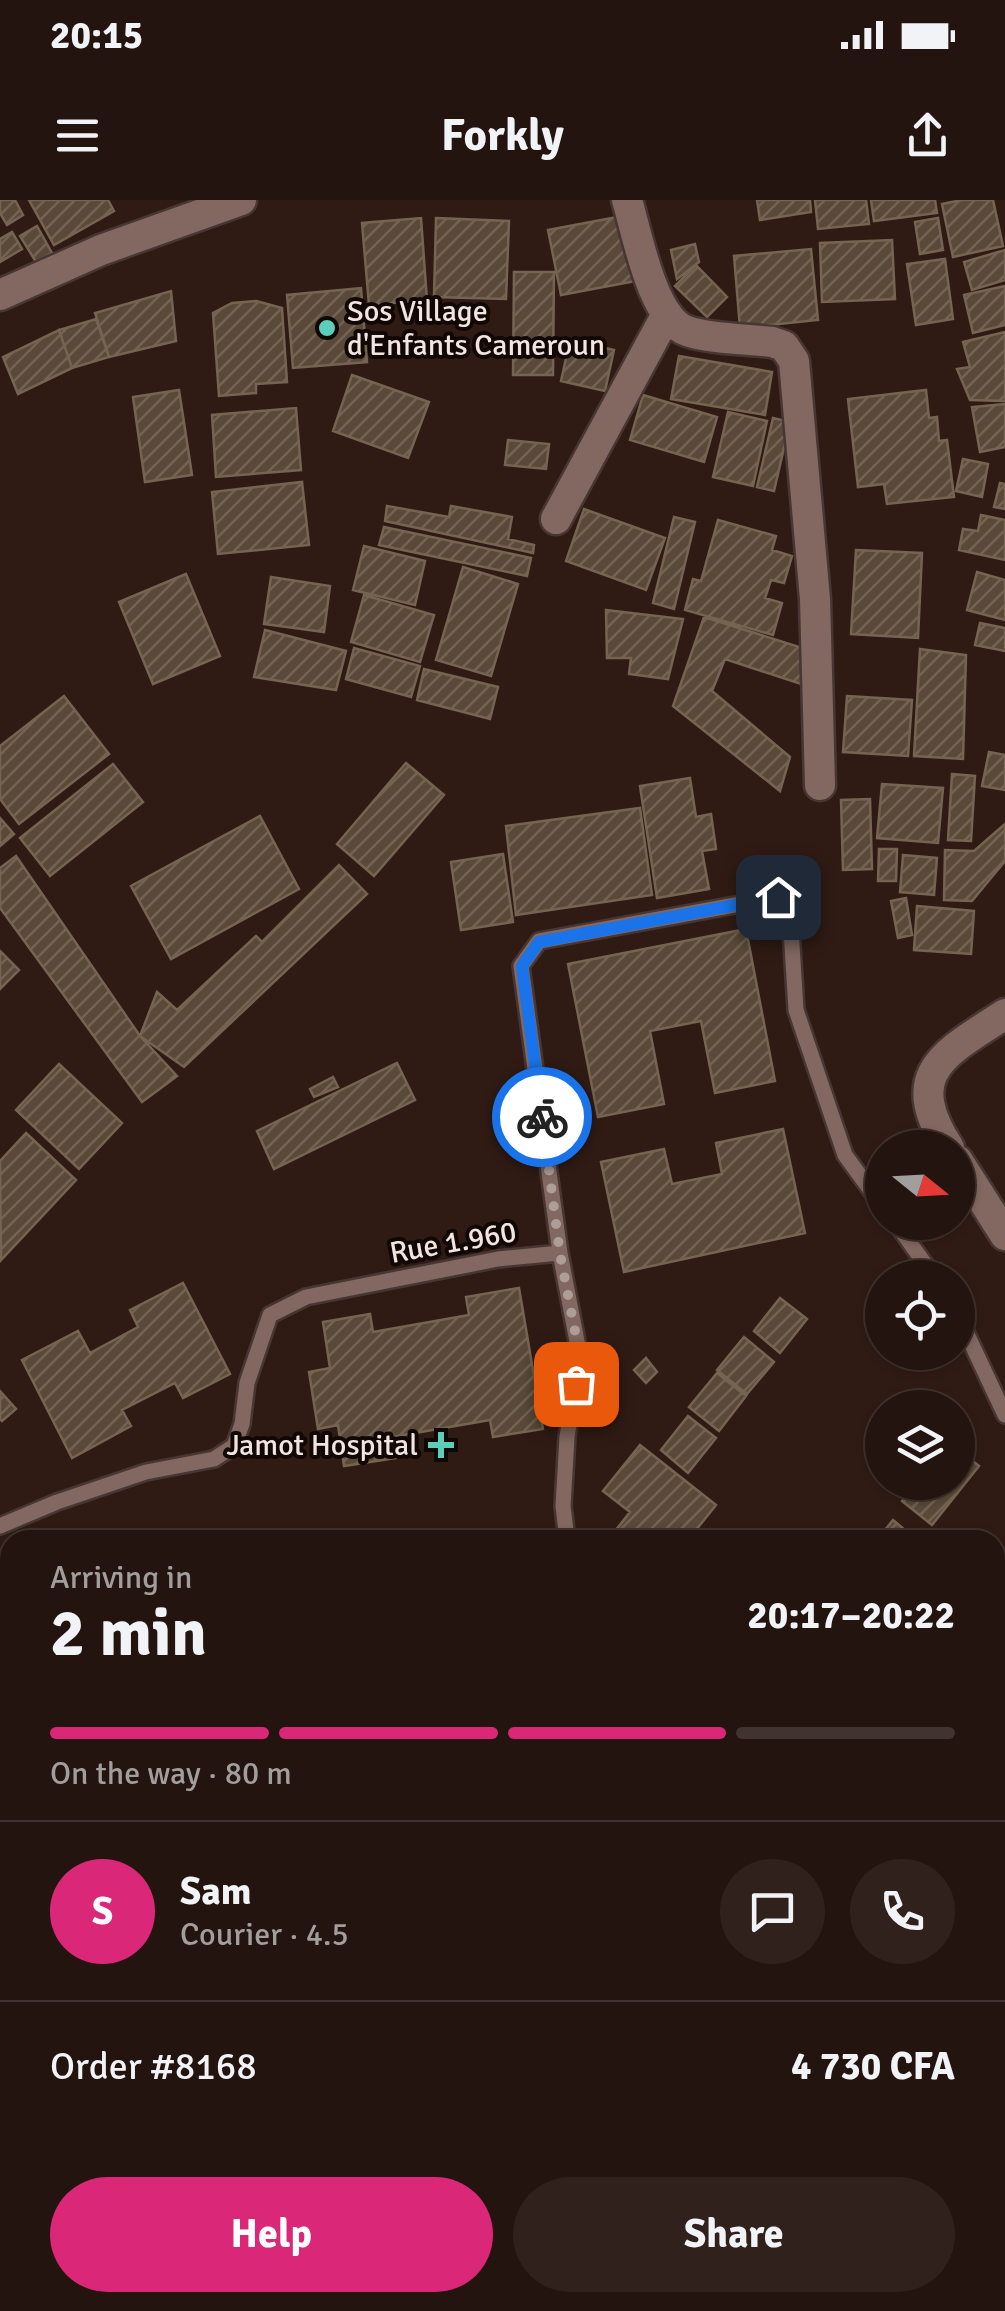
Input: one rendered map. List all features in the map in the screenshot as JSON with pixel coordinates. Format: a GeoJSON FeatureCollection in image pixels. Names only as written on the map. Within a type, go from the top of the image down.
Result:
{"type":"FeatureCollection","features":[{"type":"Feature","properties":{"kind":"street"},"geometry":{"type":"LineString","coordinates":[[628,200],[654,291],[667,314],[685,331],[784,346],[794,361],[815,599],[820,784]]}},
{"type":"Feature","properties":{"kind":"street"},"geometry":{"type":"LineString","coordinates":[[0,295],[102,250],[228,202]]}},
{"type":"Feature","properties":{"kind":"street"},"geometry":{"type":"LineString","coordinates":[[556,519],[667,314]]}},
{"type":"Feature","properties":{"kind":"street"},"geometry":{"type":"LineString","coordinates":[[938,1130],[928,1107],[928,1094],[938,1064],[948,1052],[1005,1014]]}},
{"type":"Feature","properties":{"kind":"street"},"geometry":{"type":"LineString","coordinates":[[975,1187],[1005,1234]]}},
{"type":"Feature","properties":{"kind":"lane","name":"Rue 1.960"},"geometry":{"type":"LineString","coordinates":[[0,1526],[146,1472],[214,1459],[234,1446],[242,1424],[247,1383],[270,1315],[306,1297],[498,1259],[560,1254],[522,966],[539,942],[778,897],[790,913],[796,1010],[845,1155],[865,1183]]}},
{"type":"Feature","properties":{"kind":"lane"},"geometry":{"type":"LineString","coordinates":[[560,1254],[580,1357],[568,1436],[563,1506],[566,1530]]}},
{"type":"Feature","properties":{"kind":"lane"},"geometry":{"type":"LineString","coordinates":[[975,1351],[1005,1415]]}},
{"type":"Feature","properties":{"kind":"building"},"geometry":{"type":"Polygon","coordinates":[[[0,200],[15,200],[23,215],[7,225],[0,213],[0,200]]]}},
{"type":"Feature","properties":{"kind":"building"},"geometry":{"type":"Polygon","coordinates":[[[29,200],[108,200],[114,211],[54,245],[29,200]]]}},
{"type":"Feature","properties":{"kind":"building"},"geometry":{"type":"Polygon","coordinates":[[[757,200],[810,200],[811,212],[760,220],[757,200]]]}},
{"type":"Feature","properties":{"kind":"building"},"geometry":{"type":"Polygon","coordinates":[[[815,200],[866,200],[869,224],[818,229],[815,200]]]}},
{"type":"Feature","properties":{"kind":"building"},"geometry":{"type":"Polygon","coordinates":[[[871,200],[935,200],[937,213],[874,221],[871,200]]]}},
{"type":"Feature","properties":{"kind":"building"},"geometry":{"type":"Polygon","coordinates":[[[993,200],[1003,246],[953,257],[942,204],[993,200]]]}},
{"type":"Feature","properties":{"kind":"building"},"geometry":{"type":"Polygon","coordinates":[[[628,215],[641,280],[561,295],[548,230],[628,215]]]}},
{"type":"Feature","properties":{"kind":"building"},"geometry":{"type":"Polygon","coordinates":[[[421,218],[427,300],[369,305],[362,223],[421,218]]]}},
{"type":"Feature","properties":{"kind":"building"},"geometry":{"type":"Polygon","coordinates":[[[436,218],[509,221],[506,299],[434,297],[436,218]]]}},
{"type":"Feature","properties":{"kind":"building"},"geometry":{"type":"Polygon","coordinates":[[[938,218],[943,250],[920,254],[915,222],[938,218]]]}},
{"type":"Feature","properties":{"kind":"building"},"geometry":{"type":"Polygon","coordinates":[[[37,226],[52,253],[36,262],[20,236],[37,226]]]}},
{"type":"Feature","properties":{"kind":"building"},"geometry":{"type":"Polygon","coordinates":[[[12,232],[22,249],[0,262],[0,239],[12,232]]]}},
{"type":"Feature","properties":{"kind":"building"},"geometry":{"type":"Polygon","coordinates":[[[892,240],[895,299],[822,302],[820,243],[892,240]]]}},
{"type":"Feature","properties":{"kind":"building"},"geometry":{"type":"Polygon","coordinates":[[[695,244],[699,262],[677,279],[671,250],[695,244]]]}},
{"type":"Feature","properties":{"kind":"building"},"geometry":{"type":"Polygon","coordinates":[[[811,249],[818,320],[740,328],[734,256],[811,249]]]}},
{"type":"Feature","properties":{"kind":"building"},"geometry":{"type":"Polygon","coordinates":[[[1005,250],[1005,280],[972,290],[964,262],[1005,250]]]}},
{"type":"Feature","properties":{"kind":"building"},"geometry":{"type":"Polygon","coordinates":[[[945,259],[953,319],[916,325],[907,264],[945,259]]]}},
{"type":"Feature","properties":{"kind":"building"},"geometry":{"type":"Polygon","coordinates":[[[696,265],[727,297],[707,317],[675,286],[696,265]]]}},
{"type":"Feature","properties":{"kind":"building"},"geometry":{"type":"Polygon","coordinates":[[[514,272],[554,272],[553,375],[513,375],[514,272]]]}},
{"type":"Feature","properties":{"kind":"building"},"geometry":{"type":"Polygon","coordinates":[[[1005,286],[1005,325],[973,333],[964,295],[1005,286]]]}},
{"type":"Feature","properties":{"kind":"building","name":"Sos Village d'Enfants Cameroun"},"geometry":{"type":"Polygon","coordinates":[[[361,288],[367,362],[293,368],[287,295],[361,288]]]}},
{"type":"Feature","properties":{"kind":"building"},"geometry":{"type":"Polygon","coordinates":[[[171,291],[176,341],[109,357],[95,313],[171,291]]]}},
{"type":"Feature","properties":{"kind":"building"},"geometry":{"type":"Polygon","coordinates":[[[256,301],[282,308],[287,382],[256,384],[256,393],[219,396],[213,313],[232,303],[256,301]]]}},
{"type":"Feature","properties":{"kind":"building"},"geometry":{"type":"Polygon","coordinates":[[[96,319],[109,357],[72,368],[59,330],[96,319]]]}},
{"type":"Feature","properties":{"kind":"building"},"geometry":{"type":"Polygon","coordinates":[[[59,330],[72,368],[18,394],[3,357],[59,330]]]}},
{"type":"Feature","properties":{"kind":"building"},"geometry":{"type":"Polygon","coordinates":[[[1005,332],[1005,401],[970,400],[957,369],[970,367],[963,342],[1005,332]]]}},
{"type":"Feature","properties":{"kind":"building"},"geometry":{"type":"Polygon","coordinates":[[[570,340],[614,350],[605,391],[561,381],[570,340]]]}},
{"type":"Feature","properties":{"kind":"building"},"geometry":{"type":"Polygon","coordinates":[[[679,356],[772,372],[765,415],[671,399],[679,356]]]}},
{"type":"Feature","properties":{"kind":"building"},"geometry":{"type":"Polygon","coordinates":[[[352,375],[429,402],[408,458],[333,431],[352,375]]]}},
{"type":"Feature","properties":{"kind":"building"},"geometry":{"type":"Polygon","coordinates":[[[179,390],[192,475],[145,482],[133,397],[179,390]]]}},
{"type":"Feature","properties":{"kind":"building"},"geometry":{"type":"Polygon","coordinates":[[[926,390],[929,418],[937,417],[939,441],[947,440],[954,497],[887,504],[884,484],[858,487],[848,399],[926,390]]]}},
{"type":"Feature","properties":{"kind":"building"},"geometry":{"type":"Polygon","coordinates":[[[643,395],[717,417],[704,462],[630,440],[643,395]]]}},
{"type":"Feature","properties":{"kind":"building"},"geometry":{"type":"Polygon","coordinates":[[[1005,404],[1005,447],[980,452],[972,407],[1005,404]]]}},
{"type":"Feature","properties":{"kind":"building"},"geometry":{"type":"Polygon","coordinates":[[[296,408],[301,470],[216,477],[212,415],[296,408]]]}},
{"type":"Feature","properties":{"kind":"building"},"geometry":{"type":"Polygon","coordinates":[[[728,412],[767,421],[753,486],[713,477],[728,412]]]}},
{"type":"Feature","properties":{"kind":"building"},"geometry":{"type":"Polygon","coordinates":[[[773,418],[790,422],[774,491],[757,487],[773,418]]]}},
{"type":"Feature","properties":{"kind":"building"},"geometry":{"type":"Polygon","coordinates":[[[508,440],[549,444],[546,469],[505,465],[508,440]]]}},
{"type":"Feature","properties":{"kind":"building"},"geometry":{"type":"Polygon","coordinates":[[[963,459],[988,464],[982,497],[956,491],[963,459]]]}},
{"type":"Feature","properties":{"kind":"building"},"geometry":{"type":"Polygon","coordinates":[[[302,482],[309,545],[218,554],[212,492],[302,482]]]}},
{"type":"Feature","properties":{"kind":"building"},"geometry":{"type":"Polygon","coordinates":[[[1000,483],[1005,484],[1005,509],[994,507],[1000,483]]]}},
{"type":"Feature","properties":{"kind":"building"},"geometry":{"type":"Polygon","coordinates":[[[387,506],[449,517],[451,506],[512,517],[508,539],[534,545],[533,553],[385,521],[387,506]]]}},
{"type":"Feature","properties":{"kind":"building"},"geometry":{"type":"Polygon","coordinates":[[[584,509],[665,538],[646,590],[566,561],[584,509]]]}},
{"type":"Feature","properties":{"kind":"building"},"geometry":{"type":"Polygon","coordinates":[[[981,515],[1005,520],[1005,560],[959,550],[963,529],[978,531],[981,515]]]}},
{"type":"Feature","properties":{"kind":"building"},"geometry":{"type":"Polygon","coordinates":[[[674,517],[695,522],[674,609],[653,603],[674,517]]]}},
{"type":"Feature","properties":{"kind":"building"},"geometry":{"type":"Polygon","coordinates":[[[718,520],[776,536],[772,550],[792,556],[784,583],[771,580],[765,598],[782,603],[773,635],[685,610],[693,579],[701,581],[718,520]]]}},
{"type":"Feature","properties":{"kind":"building"},"geometry":{"type":"Polygon","coordinates":[[[384,527],[531,558],[527,576],[379,545],[384,527]]]}},
{"type":"Feature","properties":{"kind":"building"},"geometry":{"type":"Polygon","coordinates":[[[364,546],[425,561],[415,605],[353,590],[364,546]]]}},
{"type":"Feature","properties":{"kind":"building"},"geometry":{"type":"Polygon","coordinates":[[[856,550],[922,553],[918,638],[851,634],[856,550]]]}},
{"type":"Feature","properties":{"kind":"building"},"geometry":{"type":"Polygon","coordinates":[[[463,567],[518,584],[491,676],[436,660],[463,567]]]}},
{"type":"Feature","properties":{"kind":"building"},"geometry":{"type":"Polygon","coordinates":[[[977,572],[1005,580],[1005,620],[967,610],[977,572]]]}},
{"type":"Feature","properties":{"kind":"building"},"geometry":{"type":"Polygon","coordinates":[[[186,574],[220,656],[153,684],[119,602],[186,574]]]}},
{"type":"Feature","properties":{"kind":"building"},"geometry":{"type":"Polygon","coordinates":[[[271,577],[330,586],[324,632],[264,624],[271,577]]]}},
{"type":"Feature","properties":{"kind":"building"},"geometry":{"type":"Polygon","coordinates":[[[364,595],[434,615],[420,662],[351,642],[364,595]]]}},
{"type":"Feature","properties":{"kind":"building"},"geometry":{"type":"Polygon","coordinates":[[[606,610],[683,619],[668,679],[629,674],[631,658],[607,658],[606,610]]]}},
{"type":"Feature","properties":{"kind":"building"},"geometry":{"type":"Polygon","coordinates":[[[704,617],[812,651],[804,685],[725,659],[712,691],[790,757],[780,791],[673,706],[704,617]]]}},
{"type":"Feature","properties":{"kind":"building"},"geometry":{"type":"Polygon","coordinates":[[[980,623],[1005,628],[1005,651],[975,645],[980,623]]]}},
{"type":"Feature","properties":{"kind":"building"},"geometry":{"type":"Polygon","coordinates":[[[265,630],[346,651],[336,690],[254,677],[265,630]]]}},
{"type":"Feature","properties":{"kind":"building"},"geometry":{"type":"Polygon","coordinates":[[[354,648],[420,666],[411,697],[346,679],[354,648]]]}},
{"type":"Feature","properties":{"kind":"building"},"geometry":{"type":"Polygon","coordinates":[[[920,649],[966,655],[963,759],[914,756],[920,649]]]}},
{"type":"Feature","properties":{"kind":"building"},"geometry":{"type":"Polygon","coordinates":[[[424,669],[498,687],[490,719],[417,700],[424,669]]]}},
{"type":"Feature","properties":{"kind":"building"},"geometry":{"type":"Polygon","coordinates":[[[64,696],[109,754],[19,824],[0,799],[0,746],[64,696]]]}},
{"type":"Feature","properties":{"kind":"building"},"geometry":{"type":"Polygon","coordinates":[[[847,696],[912,700],[908,756],[843,752],[847,696]]]}},
{"type":"Feature","properties":{"kind":"building"},"geometry":{"type":"Polygon","coordinates":[[[989,752],[1005,755],[1005,790],[982,786],[989,752]]]}},
{"type":"Feature","properties":{"kind":"building"},"geometry":{"type":"Polygon","coordinates":[[[406,763],[444,795],[374,876],[337,844],[406,763]]]}},
{"type":"Feature","properties":{"kind":"building"},"geometry":{"type":"Polygon","coordinates":[[[113,764],[143,802],[50,876],[20,838],[113,764]]]}},
{"type":"Feature","properties":{"kind":"building"},"geometry":{"type":"Polygon","coordinates":[[[952,774],[975,776],[971,841],[948,840],[952,774]]]}},
{"type":"Feature","properties":{"kind":"building"},"geometry":{"type":"Polygon","coordinates":[[[690,778],[696,817],[711,814],[716,849],[702,851],[709,889],[657,898],[640,786],[690,778]]]}},
{"type":"Feature","properties":{"kind":"building"},"geometry":{"type":"Polygon","coordinates":[[[882,784],[943,788],[938,843],[877,838],[882,784]]]}},
{"type":"Feature","properties":{"kind":"building"},"geometry":{"type":"Polygon","coordinates":[[[870,799],[872,869],[843,870],[841,800],[870,799]]]}},
{"type":"Feature","properties":{"kind":"building"},"geometry":{"type":"Polygon","coordinates":[[[640,808],[652,895],[516,915],[506,826],[640,808]]]}},
{"type":"Feature","properties":{"kind":"building"},"geometry":{"type":"Polygon","coordinates":[[[260,816],[299,889],[171,959],[131,886],[260,816]]]}},
{"type":"Feature","properties":{"kind":"building"},"geometry":{"type":"Polygon","coordinates":[[[0,818],[14,834],[0,846],[0,818]]]}},
{"type":"Feature","properties":{"kind":"building"},"geometry":{"type":"Polygon","coordinates":[[[1005,824],[1005,861],[972,901],[944,900],[945,850],[974,851],[1005,824]]]}},
{"type":"Feature","properties":{"kind":"building"},"geometry":{"type":"Polygon","coordinates":[[[879,849],[897,849],[896,881],[878,881],[879,849]]]}},
{"type":"Feature","properties":{"kind":"building"},"geometry":{"type":"Polygon","coordinates":[[[503,854],[513,922],[461,930],[451,862],[503,854]]]}},
{"type":"Feature","properties":{"kind":"building"},"geometry":{"type":"Polygon","coordinates":[[[903,855],[937,858],[934,895],[900,892],[903,855]]]}},
{"type":"Feature","properties":{"kind":"building"},"geometry":{"type":"Polygon","coordinates":[[[16,856],[140,1036],[177,1076],[142,1102],[0,908],[0,868],[16,856]]]}},
{"type":"Feature","properties":{"kind":"building"},"geometry":{"type":"Polygon","coordinates":[[[339,865],[367,894],[184,1067],[140,1036],[157,992],[177,1010],[256,936],[262,942],[339,865]]]}},
{"type":"Feature","properties":{"kind":"building"},"geometry":{"type":"Polygon","coordinates":[[[906,898],[912,935],[898,938],[891,901],[906,898]]]}},
{"type":"Feature","properties":{"kind":"building"},"geometry":{"type":"Polygon","coordinates":[[[917,906],[974,911],[971,954],[914,950],[917,906]]]}},
{"type":"Feature","properties":{"kind":"building"},"geometry":{"type":"Polygon","coordinates":[[[746,929],[775,1081],[715,1093],[701,1021],[650,1031],[664,1104],[598,1117],[568,964],[746,929]]]}},
{"type":"Feature","properties":{"kind":"building"},"geometry":{"type":"Polygon","coordinates":[[[0,951],[19,970],[0,989],[0,951]]]}},
{"type":"Feature","properties":{"kind":"building"},"geometry":{"type":"Polygon","coordinates":[[[397,1063],[415,1100],[274,1169],[257,1131],[397,1063]]]}},
{"type":"Feature","properties":{"kind":"building"},"geometry":{"type":"Polygon","coordinates":[[[59,1064],[122,1123],[79,1169],[16,1110],[59,1064]]]}},
{"type":"Feature","properties":{"kind":"building"},"geometry":{"type":"Polygon","coordinates":[[[333,1077],[338,1087],[314,1097],[310,1089],[333,1077]]]}},
{"type":"Feature","properties":{"kind":"building"},"geometry":{"type":"Polygon","coordinates":[[[783,1129],[805,1233],[624,1272],[601,1162],[664,1149],[672,1184],[722,1174],[716,1143],[783,1129]]]}},
{"type":"Feature","properties":{"kind":"building"},"geometry":{"type":"Polygon","coordinates":[[[26,1133],[76,1180],[1,1260],[0,1161],[26,1133]]]}},
{"type":"Feature","properties":{"kind":"building"},"geometry":{"type":"Polygon","coordinates":[[[183,1283],[230,1374],[183,1398],[175,1383],[122,1410],[131,1426],[72,1458],[22,1360],[78,1331],[90,1353],[138,1327],[130,1310],[183,1283]]]}},
{"type":"Feature","properties":{"kind":"building"},"geometry":{"type":"Polygon","coordinates":[[[519,1288],[543,1429],[493,1437],[490,1420],[392,1437],[396,1458],[344,1466],[338,1425],[318,1429],[309,1372],[330,1368],[323,1322],[370,1314],[373,1332],[469,1315],[466,1297],[519,1288]]]}},
{"type":"Feature","properties":{"kind":"building"},"geometry":{"type":"Polygon","coordinates":[[[780,1298],[807,1319],[780,1353],[754,1331],[780,1298]]]}},
{"type":"Feature","properties":{"kind":"building"},"geometry":{"type":"Polygon","coordinates":[[[744,1337],[774,1362],[747,1394],[717,1370],[744,1337]]]}},
{"type":"Feature","properties":{"kind":"building"},"geometry":{"type":"Polygon","coordinates":[[[646,1358],[657,1372],[646,1383],[634,1370],[646,1358]]]}},
{"type":"Feature","properties":{"kind":"building"},"geometry":{"type":"Polygon","coordinates":[[[717,1373],[746,1396],[719,1431],[689,1407],[717,1373]]]}},
{"type":"Feature","properties":{"kind":"building"},"geometry":{"type":"Polygon","coordinates":[[[0,1391],[16,1409],[2,1421],[0,1419],[0,1391]]]}},
{"type":"Feature","properties":{"kind":"building"},"geometry":{"type":"Polygon","coordinates":[[[688,1416],[716,1438],[688,1473],[661,1450],[688,1416]]]}},
{"type":"Feature","properties":{"kind":"building"},"geometry":{"type":"Polygon","coordinates":[[[640,1445],[716,1505],[696,1530],[616,1530],[630,1512],[603,1491],[640,1445]]]}},
{"type":"Feature","properties":{"kind":"building"},"geometry":{"type":"Polygon","coordinates":[[[903,1500],[952,1500],[932,1525],[903,1500]]]}},
{"type":"Feature","properties":{"kind":"building"},"geometry":{"type":"Polygon","coordinates":[[[893,1520],[905,1530],[885,1530],[893,1520]]]}},
{"type":"Feature","properties":{"kind":"way so far"},"geometry":{"type":"LineString","coordinates":[[542,1117],[560,1254],[580,1357],[576,1384]]}},
{"type":"Feature","properties":{"kind":"place","name":"Sos Village d'Enfants Cameroun"},"geometry":{"type":"Point","coordinates":[327,328]}},
{"type":"Feature","properties":{"kind":"place","name":"Jamot Hospital"},"geometry":{"type":"Point","coordinates":[441,1445]}},
{"type":"Feature","properties":{"kind":"route"},"geometry":{"type":"LineString","coordinates":[[542,1117],[522,966],[539,942],[778,897]]}}]}
